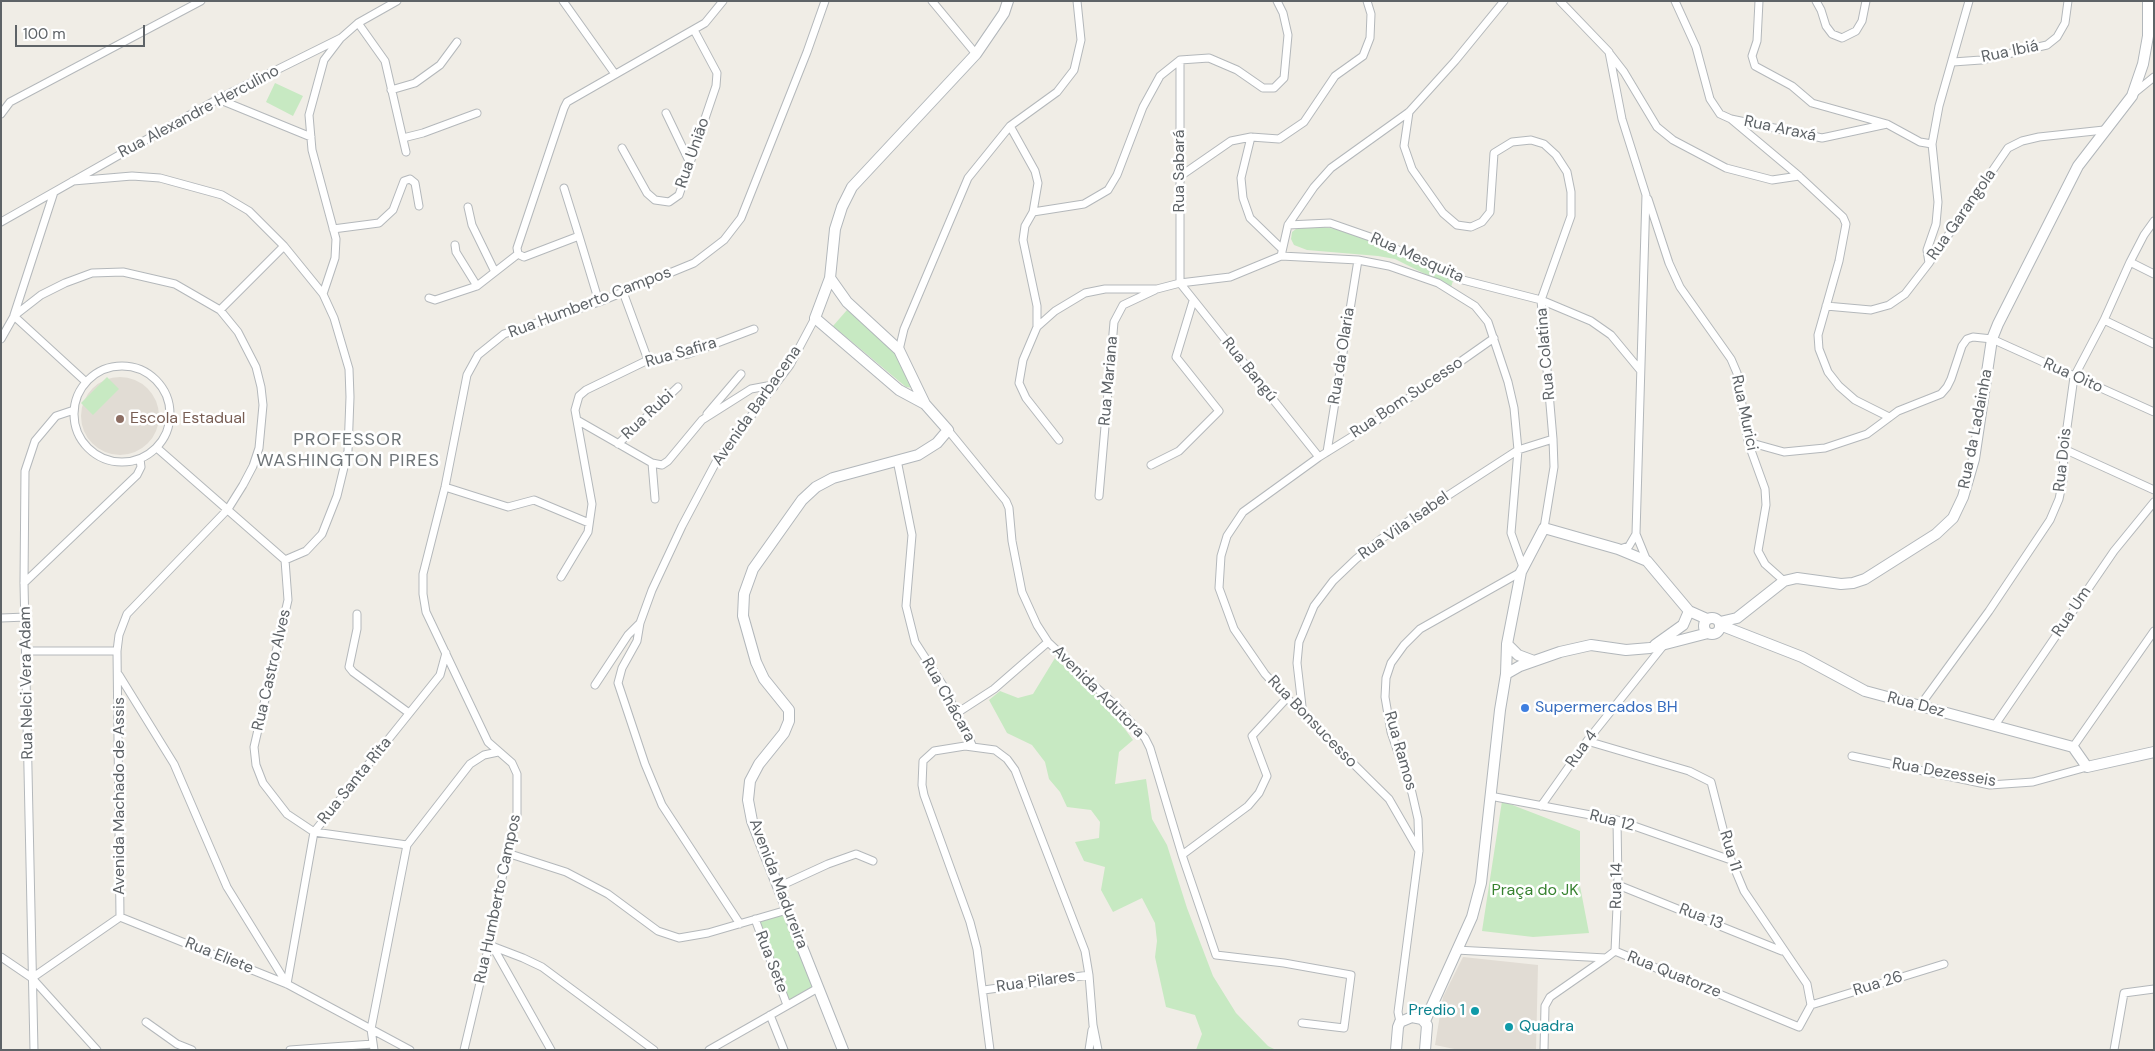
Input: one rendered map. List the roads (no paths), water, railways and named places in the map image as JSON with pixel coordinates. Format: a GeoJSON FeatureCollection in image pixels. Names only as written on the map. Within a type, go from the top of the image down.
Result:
{"type":"FeatureCollection","features":[{"type":"Feature","properties":{"kind":"street"},"geometry":{"type":"LineString","coordinates":[[1,104],[10,102],[192,3],[201,1]]}},
{"type":"Feature","properties":{"kind":"street","name":"Rua Alexandre Herculino"},"geometry":{"type":"LineString","coordinates":[[1,222],[218,99],[341,38],[358,23],[397,1]]}},
{"type":"Feature","properties":{"kind":"street"},"geometry":{"type":"LineString","coordinates":[[563,1],[616,74]]}},
{"type":"Feature","properties":{"kind":"street"},"geometry":{"type":"LineString","coordinates":[[518,254],[517,248],[567,102],[705,23],[723,1]]}},
{"type":"Feature","properties":{"kind":"street","name":"Rua Humberto Campos"},"geometry":{"type":"LineString","coordinates":[[464,1050],[491,946],[507,854],[518,817],[516,774],[512,762],[488,742],[426,612],[422,584],[422,574],[445,486],[467,375],[478,355],[504,334],[599,302],[694,263],[724,240],[741,218],[807,52],[825,1]]}},
{"type":"Feature","properties":{"kind":"street"},"geometry":{"type":"LineString","coordinates":[[932,1],[976,54]]}},
{"type":"Feature","properties":{"kind":"street","name":"Avenida Barbacena"},"geometry":{"type":"LineString","coordinates":[[740,924],[662,805],[645,764],[618,683],[619,676],[637,641],[640,623],[652,590],[678,534],[716,462],[790,365],[815,318],[830,278],[835,229],[842,207],[852,187],[976,54],[1004,13],[1008,1]]}},
{"type":"Feature","properties":{"kind":"street"},"geometry":{"type":"LineString","coordinates":[[830,278],[847,302],[899,350],[904,329],[968,178],[1010,126],[1056,92],[1074,70],[1081,40],[1077,1]]}},
{"type":"Feature","properties":{"kind":"street"},"geometry":{"type":"LineString","coordinates":[[1033,212],[1084,204],[1108,190],[1117,175],[1143,107],[1160,76],[1180,60],[1209,58],[1237,70],[1263,88],[1274,88],[1284,78],[1288,35],[1283,13],[1277,1]]}},
{"type":"Feature","properties":{"kind":"street"},"geometry":{"type":"LineString","coordinates":[[1179,177],[1231,141],[1251,138],[1279,139],[1304,122],[1335,76],[1363,56],[1370,38],[1371,14],[1367,1]]}},
{"type":"Feature","properties":{"kind":"street"},"geometry":{"type":"LineString","coordinates":[[1281,252],[1288,225],[1314,187],[1331,168],[1409,112],[1455,61],[1504,1]]}},
{"type":"Feature","properties":{"kind":"street"},"geometry":{"type":"LineString","coordinates":[[1560,1],[1609,52],[1624,72],[1657,127],[1673,140],[1726,168],[1772,180],[1799,176]]}},
{"type":"Feature","properties":{"kind":"street"},"geometry":{"type":"LineString","coordinates":[[1676,1],[1696,47],[1710,99],[1720,114],[1731,119],[1799,176],[1843,217],[1846,224],[1839,261],[1818,335],[1819,349],[1828,372],[1839,386],[1855,400],[1889,417]]}},
{"type":"Feature","properties":{"kind":"street"},"geometry":{"type":"LineString","coordinates":[[1759,1],[1757,41],[1752,56],[1755,66],[1792,86],[1812,103],[1887,124],[1920,142],[1932,144]]}},
{"type":"Feature","properties":{"kind":"street"},"geometry":{"type":"LineString","coordinates":[[1816,1],[1822,10],[1826,26],[1832,34],[1842,38],[1856,31],[1862,21],[1866,1]]}},
{"type":"Feature","properties":{"kind":"street"},"geometry":{"type":"LineString","coordinates":[[1822,10],[1823,1]]}},
{"type":"Feature","properties":{"kind":"street"},"geometry":{"type":"LineString","coordinates":[[1929,263],[1927,250],[1936,224],[1938,202],[1932,144],[1939,106],[1953,62],[1968,1]]}},
{"type":"Feature","properties":{"kind":"street","name":"Rua Ibiá"},"geometry":{"type":"LineString","coordinates":[[1953,62],[1981,60],[2047,44],[2057,37],[2065,23],[2068,1]]}},
{"type":"Feature","properties":{"kind":"street"},"geometry":{"type":"LineString","coordinates":[[2132,96],[2143,64],[2148,36],[2148,1]]}},
{"type":"Feature","properties":{"kind":"street"},"geometry":{"type":"LineString","coordinates":[[358,23],[385,61],[406,152]]}},
{"type":"Feature","properties":{"kind":"street","name":"Rua União"},"geometry":{"type":"LineString","coordinates":[[622,148],[647,193],[655,200],[669,202],[679,195],[716,86],[717,73],[694,30]]}},
{"type":"Feature","properties":{"kind":"street"},"geometry":{"type":"LineString","coordinates":[[323,294],[334,258],[336,239],[312,150],[309,115],[324,60],[341,38]]}},
{"type":"Feature","properties":{"kind":"street"},"geometry":{"type":"LineString","coordinates":[[391,90],[415,83],[428,74],[440,65],[458,42]]}},
{"type":"Feature","properties":{"kind":"street","name":"Rua Murici"},"geometry":{"type":"LineString","coordinates":[[1609,52],[1622,119],[1669,263],[1680,287],[1731,359],[1737,373],[1748,442],[1765,489],[1766,504],[1758,551],[1765,564],[1784,581]]}},
{"type":"Feature","properties":{"kind":"street","name":"Rua Sabará"},"geometry":{"type":"LineString","coordinates":[[1180,60],[1180,283]]}},
{"type":"Feature","properties":{"kind":"street"},"geometry":{"type":"LineString","coordinates":[[2132,96],[2154,77]]}},
{"type":"Feature","properties":{"kind":"street","name":"Rua da Ladainha"},"geometry":{"type":"LineString","coordinates":[[1784,581],[1797,578],[1841,584],[1859,581],[1936,534],[1952,518],[1963,497],[1974,459],[1992,339],[1998,324],[2078,166],[2132,96]]}},
{"type":"Feature","properties":{"kind":"street"},"geometry":{"type":"LineString","coordinates":[[218,99],[310,137]]}},
{"type":"Feature","properties":{"kind":"street"},"geometry":{"type":"LineString","coordinates":[[1,114],[10,102]]}},
{"type":"Feature","properties":{"kind":"street","name":"Rua Colatina"},"geometry":{"type":"LineString","coordinates":[[1409,112],[1404,146],[1412,170],[1442,213],[1457,226],[1470,227],[1482,222],[1490,212],[1494,153],[1512,142],[1531,140],[1544,144],[1556,155],[1567,172],[1572,192],[1571,216],[1541,300],[1553,439],[1553,482],[1544,528]]}},
{"type":"Feature","properties":{"kind":"street"},"geometry":{"type":"LineString","coordinates":[[403,138],[423,133],[476,113]]}},
{"type":"Feature","properties":{"kind":"street"},"geometry":{"type":"LineString","coordinates":[[666,113],[690,163]]}},
{"type":"Feature","properties":{"kind":"street","name":"Rua Araxá"},"geometry":{"type":"LineString","coordinates":[[1731,119],[1822,138],[1887,124]]}},
{"type":"Feature","properties":{"kind":"street"},"geometry":{"type":"LineString","coordinates":[[1010,126],[1036,171],[1038,183],[1033,212],[1025,226],[1023,240],[1037,306],[1037,327],[1023,360],[1019,383],[1026,398],[1059,440]]}},
{"type":"Feature","properties":{"kind":"street","name":"Rua Garangola"},"geometry":{"type":"LineString","coordinates":[[1826,306],[1871,310],[1889,306],[1904,294],[1929,263],[2008,148],[2022,141],[2039,137],[2104,130]]}},
{"type":"Feature","properties":{"kind":"street"},"geometry":{"type":"LineString","coordinates":[[1251,138],[1241,178],[1243,198],[1250,218],[1281,252]]}},
{"type":"Feature","properties":{"kind":"street"},"geometry":{"type":"LineString","coordinates":[[73,181],[132,176],[160,178],[222,195],[249,211],[284,246],[323,294],[334,318],[349,369],[348,450],[338,496],[322,534],[306,551],[284,560],[157,448]]}},
{"type":"Feature","properties":{"kind":"street"},"geometry":{"type":"LineString","coordinates":[[333,229],[379,223],[393,210],[404,182],[410,179],[415,183],[419,206]]}},
{"type":"Feature","properties":{"kind":"street"},"geometry":{"type":"LineString","coordinates":[[564,188],[599,302]]}},
{"type":"Feature","properties":{"kind":"street"},"geometry":{"type":"LineString","coordinates":[[54,192],[14,316],[86,382]]}},
{"type":"Feature","properties":{"kind":"street"},"geometry":{"type":"LineString","coordinates":[[1646,195],[1636,534],[1647,561],[1690,611],[1714,625]]}},
{"type":"Feature","properties":{"kind":"street"},"geometry":{"type":"LineString","coordinates":[[468,207],[472,225],[495,272]]}},
{"type":"Feature","properties":{"kind":"street","name":"Rua Dois"},"geometry":{"type":"LineString","coordinates":[[1920,707],[1990,611],[2050,520],[2059,499],[2063,480],[2064,449],[2074,377],[2104,320],[2130,262],[2144,235],[2154,221]]}},
{"type":"Feature","properties":{"kind":"street","name":"Rua Mesquita"},"geometry":{"type":"LineString","coordinates":[[1288,225],[1330,223],[1374,238],[1459,279],[1541,300],[1597,326],[1610,335],[1640,370]]}},
{"type":"Feature","properties":{"kind":"street"},"geometry":{"type":"LineString","coordinates":[[518,254],[524,257],[579,236]]}},
{"type":"Feature","properties":{"kind":"street"},"geometry":{"type":"LineString","coordinates":[[455,245],[456,252],[477,286]]}},
{"type":"Feature","properties":{"kind":"street"},"geometry":{"type":"LineString","coordinates":[[220,310],[284,246]]}},
{"type":"Feature","properties":{"kind":"street"},"geometry":{"type":"LineString","coordinates":[[1037,327],[1055,311],[1085,293],[1105,288],[1157,288],[1180,283],[1230,277],[1281,252],[1358,260],[1389,266],[1438,283],[1475,306],[1488,322],[1494,338],[1514,408],[1518,450],[1511,533],[1522,569]]}},
{"type":"Feature","properties":{"kind":"street"},"geometry":{"type":"LineString","coordinates":[[429,298],[435,300],[477,286],[518,254]]}},
{"type":"Feature","properties":{"kind":"street","name":"Rua da Olaria"},"geometry":{"type":"LineString","coordinates":[[1327,452],[1358,260]]}},
{"type":"Feature","properties":{"kind":"street"},"geometry":{"type":"LineString","coordinates":[[2130,262],[2154,274]]}},
{"type":"Feature","properties":{"kind":"street","name":"Avenida Machado de Assis"},"geometry":{"type":"LineString","coordinates":[[1,339],[14,316],[41,295],[65,283],[92,273],[123,272],[175,284],[220,310],[238,332],[256,367],[261,387],[263,405],[259,448],[253,466],[228,509],[127,614],[119,635],[117,651],[119,675],[120,918]]}},
{"type":"Feature","properties":{"kind":"street","name":"Rua Bangú"},"geometry":{"type":"LineString","coordinates":[[1180,283],[1319,457]]}},
{"type":"Feature","properties":{"kind":"street","name":"Rua Mariana"},"geometry":{"type":"LineString","coordinates":[[1099,496],[1114,322],[1123,305],[1157,288]]}},
{"type":"Feature","properties":{"kind":"street"},"geometry":{"type":"LineString","coordinates":[[623,292],[648,360]]}},
{"type":"Feature","properties":{"kind":"street"},"geometry":{"type":"LineString","coordinates":[[1151,465],[1179,452],[1220,411],[1176,357],[1193,300]]}},
{"type":"Feature","properties":{"kind":"street"},"geometry":{"type":"LineString","coordinates":[[815,318],[899,390],[925,404]]}},
{"type":"Feature","properties":{"kind":"street"},"geometry":{"type":"LineString","coordinates":[[2104,320],[2154,344]]}},
{"type":"Feature","properties":{"kind":"street","name":"Rua Safira"},"geometry":{"type":"LineString","coordinates":[[562,577],[588,532],[592,504],[575,410],[579,396],[586,390],[648,360],[688,354],[754,329]]}},
{"type":"Feature","properties":{"kind":"street"},"geometry":{"type":"LineString","coordinates":[[1748,442],[1784,452],[1825,448],[1867,434],[1898,411],[1941,394],[1947,387],[1962,346],[1967,339],[1972,337],[1992,339]]}},
{"type":"Feature","properties":{"kind":"street","name":"Rua Bom Sucesso"},"geometry":{"type":"LineString","coordinates":[[1319,457],[1369,426],[1494,338]]}},
{"type":"Feature","properties":{"kind":"street","name":"Rua Oito"},"geometry":{"type":"LineString","coordinates":[[1992,339],[2154,412]]}},
{"type":"Feature","properties":{"kind":"street","name":"Avenida Adutora"},"geometry":{"type":"LineString","coordinates":[[899,350],[925,404],[1006,501],[1009,508],[1012,541],[1022,592],[1037,625],[1048,642],[1117,707],[1145,738],[1150,748],[1182,855],[1216,955],[1284,963],[1351,975],[1344,1028],[1302,1023]]}},
{"type":"Feature","properties":{"kind":"street"},"geometry":{"type":"LineString","coordinates":[[124,366],[144,371],[160,384],[167,396],[170,409],[168,430],[157,448],[140,459],[124,462],[108,460],[93,453],[82,441],[75,426],[74,410],[78,395],[86,382],[97,373],[110,368],[124,366]]}},
{"type":"Feature","properties":{"kind":"street"},"geometry":{"type":"LineString","coordinates":[[577,420],[652,463],[662,465],[668,461],[741,374]]}},
{"type":"Feature","properties":{"kind":"street"},"geometry":{"type":"LineString","coordinates":[[702,420],[751,389],[768,386],[774,387]]}},
{"type":"Feature","properties":{"kind":"street","name":"Rua Rubi"},"geometry":{"type":"LineString","coordinates":[[618,444],[678,387]]}},
{"type":"Feature","properties":{"kind":"street","name":"Rua Nelci Vera Adam"},"geometry":{"type":"LineString","coordinates":[[34,1050],[24,583],[26,471],[35,441],[49,423],[56,416],[74,410]]}},
{"type":"Feature","properties":{"kind":"street","name":"Avenida Madureira"},"geometry":{"type":"LineString","coordinates":[[843,1050],[752,821],[748,800],[750,781],[759,764],[784,733],[789,721],[789,710],[764,679],[756,662],[743,616],[744,594],[753,569],[802,500],[816,487],[834,478],[918,455],[937,443],[948,430]]}},
{"type":"Feature","properties":{"kind":"street","name":"Rua Vila Isabel"},"geometry":{"type":"LineString","coordinates":[[1303,716],[1297,663],[1298,642],[1314,606],[1333,581],[1381,539],[1518,450],[1553,439]]}},
{"type":"Feature","properties":{"kind":"street"},"geometry":{"type":"LineString","coordinates":[[2064,449],[2154,490]]}},
{"type":"Feature","properties":{"kind":"street","name":"Rua Bonsucesso"},"geometry":{"type":"LineString","coordinates":[[1319,457],[1243,512],[1227,536],[1221,556],[1219,588],[1234,629],[1265,674],[1303,716],[1389,799],[1419,851]]}},
{"type":"Feature","properties":{"kind":"street"},"geometry":{"type":"LineString","coordinates":[[24,583],[137,475],[141,467],[140,459]]}},
{"type":"Feature","properties":{"kind":"street","name":"Rua Chácara"},"geometry":{"type":"LineString","coordinates":[[897,460],[912,536],[906,606],[915,642],[944,687],[973,747],[995,750],[1008,759],[1015,770],[1085,951],[1093,1025]]}},
{"type":"Feature","properties":{"kind":"street"},"geometry":{"type":"LineString","coordinates":[[652,463],[655,499]]}},
{"type":"Feature","properties":{"kind":"street"},"geometry":{"type":"LineString","coordinates":[[445,486],[508,507],[534,500],[589,523]]}},
{"type":"Feature","properties":{"kind":"street","name":"Rua Um"},"geometry":{"type":"LineString","coordinates":[[1995,725],[2114,552],[2154,502]]}},
{"type":"Feature","properties":{"kind":"street"},"geometry":{"type":"LineString","coordinates":[[1425,1050],[1427,1030],[1425,1021],[1472,917],[1481,883],[1506,674],[1507,644],[1522,569],[1544,528],[1624,550],[1630,546],[1636,534]]}},
{"type":"Feature","properties":{"kind":"street"},"geometry":{"type":"LineString","coordinates":[[1618,549],[1647,561]]}},
{"type":"Feature","properties":{"kind":"street","name":"Rua Castro Alves"},"geometry":{"type":"LineString","coordinates":[[284,560],[288,600],[254,747],[256,765],[263,782],[287,814],[314,832],[407,845]]}},
{"type":"Feature","properties":{"kind":"street","name":"Rua Ramos"},"geometry":{"type":"LineString","coordinates":[[1419,851],[1418,819],[1412,793],[1391,732],[1385,697],[1386,678],[1391,663],[1404,645],[1420,629],[1522,569]]}},
{"type":"Feature","properties":{"kind":"street"},"geometry":{"type":"LineString","coordinates":[[1506,674],[1560,652],[1591,645],[1626,650],[1662,646],[1737,618],[1784,581]]}},
{"type":"Feature","properties":{"kind":"street"},"geometry":{"type":"LineString","coordinates":[[1650,648],[1676,632],[1686,621],[1690,611]]}},
{"type":"Feature","properties":{"kind":"street"},"geometry":{"type":"LineString","coordinates":[[357,614],[357,629],[349,667],[353,672],[410,713]]}},
{"type":"Feature","properties":{"kind":"street"},"geometry":{"type":"LineString","coordinates":[[1,618],[26,617]]}},
{"type":"Feature","properties":{"kind":"street"},"geometry":{"type":"LineString","coordinates":[[595,685],[628,635],[640,623]]}},
{"type":"Feature","properties":{"kind":"street","name":"Rua Dez"},"geometry":{"type":"LineString","coordinates":[[1714,625],[1743,633],[1802,657],[1865,691],[2073,747]]}},
{"type":"Feature","properties":{"kind":"street"},"geometry":{"type":"LineString","coordinates":[[2087,767],[2073,747],[2154,631]]}},
{"type":"Feature","properties":{"kind":"street"},"geometry":{"type":"LineString","coordinates":[[957,713],[994,689],[1048,642]]}},
{"type":"Feature","properties":{"kind":"street"},"geometry":{"type":"LineString","coordinates":[[1507,644],[1518,655],[1535,661]]}},
{"type":"Feature","properties":{"kind":"street","name":"Rua 4"},"geometry":{"type":"LineString","coordinates":[[1541,806],[1587,741],[1662,646]]}},
{"type":"Feature","properties":{"kind":"street"},"geometry":{"type":"LineString","coordinates":[[26,651],[117,651]]}},
{"type":"Feature","properties":{"kind":"street","name":"Rua Santa Rita"},"geometry":{"type":"LineString","coordinates":[[287,984],[314,832],[440,676],[446,653]]}},
{"type":"Feature","properties":{"kind":"street","name":"Avenida Machado de Assis"},"geometry":{"type":"LineString","coordinates":[[119,675],[174,764],[227,887],[287,984]]}},
{"type":"Feature","properties":{"kind":"street"},"geometry":{"type":"LineString","coordinates":[[1182,855],[1248,806],[1259,793],[1267,776],[1252,736],[1287,698]]}},
{"type":"Feature","properties":{"kind":"street","name":"Rua 11"},"geometry":{"type":"LineString","coordinates":[[1587,741],[1688,772],[1711,782],[1731,860],[1744,891],[1807,984],[1811,1005]]}},
{"type":"Feature","properties":{"kind":"street"},"geometry":{"type":"LineString","coordinates":[[973,747],[965,746],[934,752],[922,764],[922,785],[970,922],[977,949],[984,990],[990,1050]]}},
{"type":"Feature","properties":{"kind":"street"},"geometry":{"type":"LineString","coordinates":[[290,1050],[374,1047],[371,1029],[407,845],[470,764],[484,755],[498,752]]}},
{"type":"Feature","properties":{"kind":"street","name":"Rua Dezesseis"},"geometry":{"type":"LineString","coordinates":[[1852,756],[1990,785],[2032,782],[2154,752]]}},
{"type":"Feature","properties":{"kind":"street","name":"Rua 12"},"geometry":{"type":"LineString","coordinates":[[1490,796],[1617,820],[1731,860]]}},
{"type":"Feature","properties":{"kind":"street","name":"Rua 14"},"geometry":{"type":"LineString","coordinates":[[1615,951],[1618,885],[1617,820]]}},
{"type":"Feature","properties":{"kind":"street"},"geometry":{"type":"LineString","coordinates":[[1396,1050],[1400,1022],[1399,1003],[1419,851]]}},
{"type":"Feature","properties":{"kind":"street"},"geometry":{"type":"LineString","coordinates":[[507,854],[566,872],[608,894],[658,931],[679,938],[708,933],[787,910]]}},
{"type":"Feature","properties":{"kind":"street"},"geometry":{"type":"LineString","coordinates":[[778,888],[828,864],[856,854],[873,860]]}},
{"type":"Feature","properties":{"kind":"street","name":"Rua 13"},"geometry":{"type":"LineString","coordinates":[[1618,885],[1784,951]]}},
{"type":"Feature","properties":{"kind":"street"},"geometry":{"type":"LineString","coordinates":[[32,978],[120,918]]}},
{"type":"Feature","properties":{"kind":"street","name":"Rua Eliete"},"geometry":{"type":"LineString","coordinates":[[120,918],[287,984],[410,1050]]}},
{"type":"Feature","properties":{"kind":"street","name":"Rua Sete"},"geometry":{"type":"LineString","coordinates":[[755,919],[787,1006]]}},
{"type":"Feature","properties":{"kind":"street"},"geometry":{"type":"LineString","coordinates":[[491,946],[551,1050]]}},
{"type":"Feature","properties":{"kind":"street"},"geometry":{"type":"LineString","coordinates":[[491,946],[542,967],[654,1050]]}},
{"type":"Feature","properties":{"kind":"street","name":"Rua Quatorze"},"geometry":{"type":"LineString","coordinates":[[1456,950],[1606,958],[1615,951],[1799,1027],[1811,1005]]}},
{"type":"Feature","properties":{"kind":"street"},"geometry":{"type":"LineString","coordinates":[[1,957],[32,978],[96,1050]]}},
{"type":"Feature","properties":{"kind":"street"},"geometry":{"type":"LineString","coordinates":[[1544,1050],[1544,1006],[1550,998],[1606,958]]}},
{"type":"Feature","properties":{"kind":"street","name":"Rua 26"},"geometry":{"type":"LineString","coordinates":[[1811,1005],[1944,964]]}},
{"type":"Feature","properties":{"kind":"street","name":"Rua Pilares"},"geometry":{"type":"LineString","coordinates":[[984,990],[1089,975]]}},
{"type":"Feature","properties":{"kind":"street"},"geometry":{"type":"LineString","coordinates":[[709,1050],[818,988]]}},
{"type":"Feature","properties":{"kind":"street"},"geometry":{"type":"LineString","coordinates":[[2114,1050],[2124,993],[2154,989]]}},
{"type":"Feature","properties":{"kind":"street","name":"Rua Sete"},"geometry":{"type":"LineString","coordinates":[[770,1015],[784,1050]]}},
{"type":"Feature","properties":{"kind":"street"},"geometry":{"type":"LineString","coordinates":[[1400,1022],[1412,1017],[1419,1017],[1425,1021]]}},
{"type":"Feature","properties":{"kind":"street"},"geometry":{"type":"LineString","coordinates":[[146,1022],[177,1044],[192,1050]]}},
{"type":"Feature","properties":{"kind":"street"},"geometry":{"type":"LineString","coordinates":[[1088,1050],[1093,1025]]}},
{"type":"Feature","properties":{"kind":"street"},"geometry":{"type":"LineString","coordinates":[[1093,1025],[1098,1050]]}},
{"type":"Feature","properties":{"kind":"place","name":"Escola Estadual"},"geometry":{"type":"Point","coordinates":[120,419]}},
{"type":"Feature","properties":{"kind":"place","name":"Supermercados BH"},"geometry":{"type":"Point","coordinates":[1525,708]}},
{"type":"Feature","properties":{"kind":"place","name":"Predio 1"},"geometry":{"type":"Point","coordinates":[1475,1011]}},
{"type":"Feature","properties":{"kind":"place","name":"Quadra"},"geometry":{"type":"Point","coordinates":[1509,1027]}},
{"type":"Feature","properties":{"kind":"district","name":"PROFESSOR WASHINGTON PIRES"},"geometry":{"type":"Point","coordinates":[348,450]}},
{"type":"Feature","properties":{"kind":"park label","name":"Praça do JK"},"geometry":{"type":"Point","coordinates":[1535,891]}}]}
